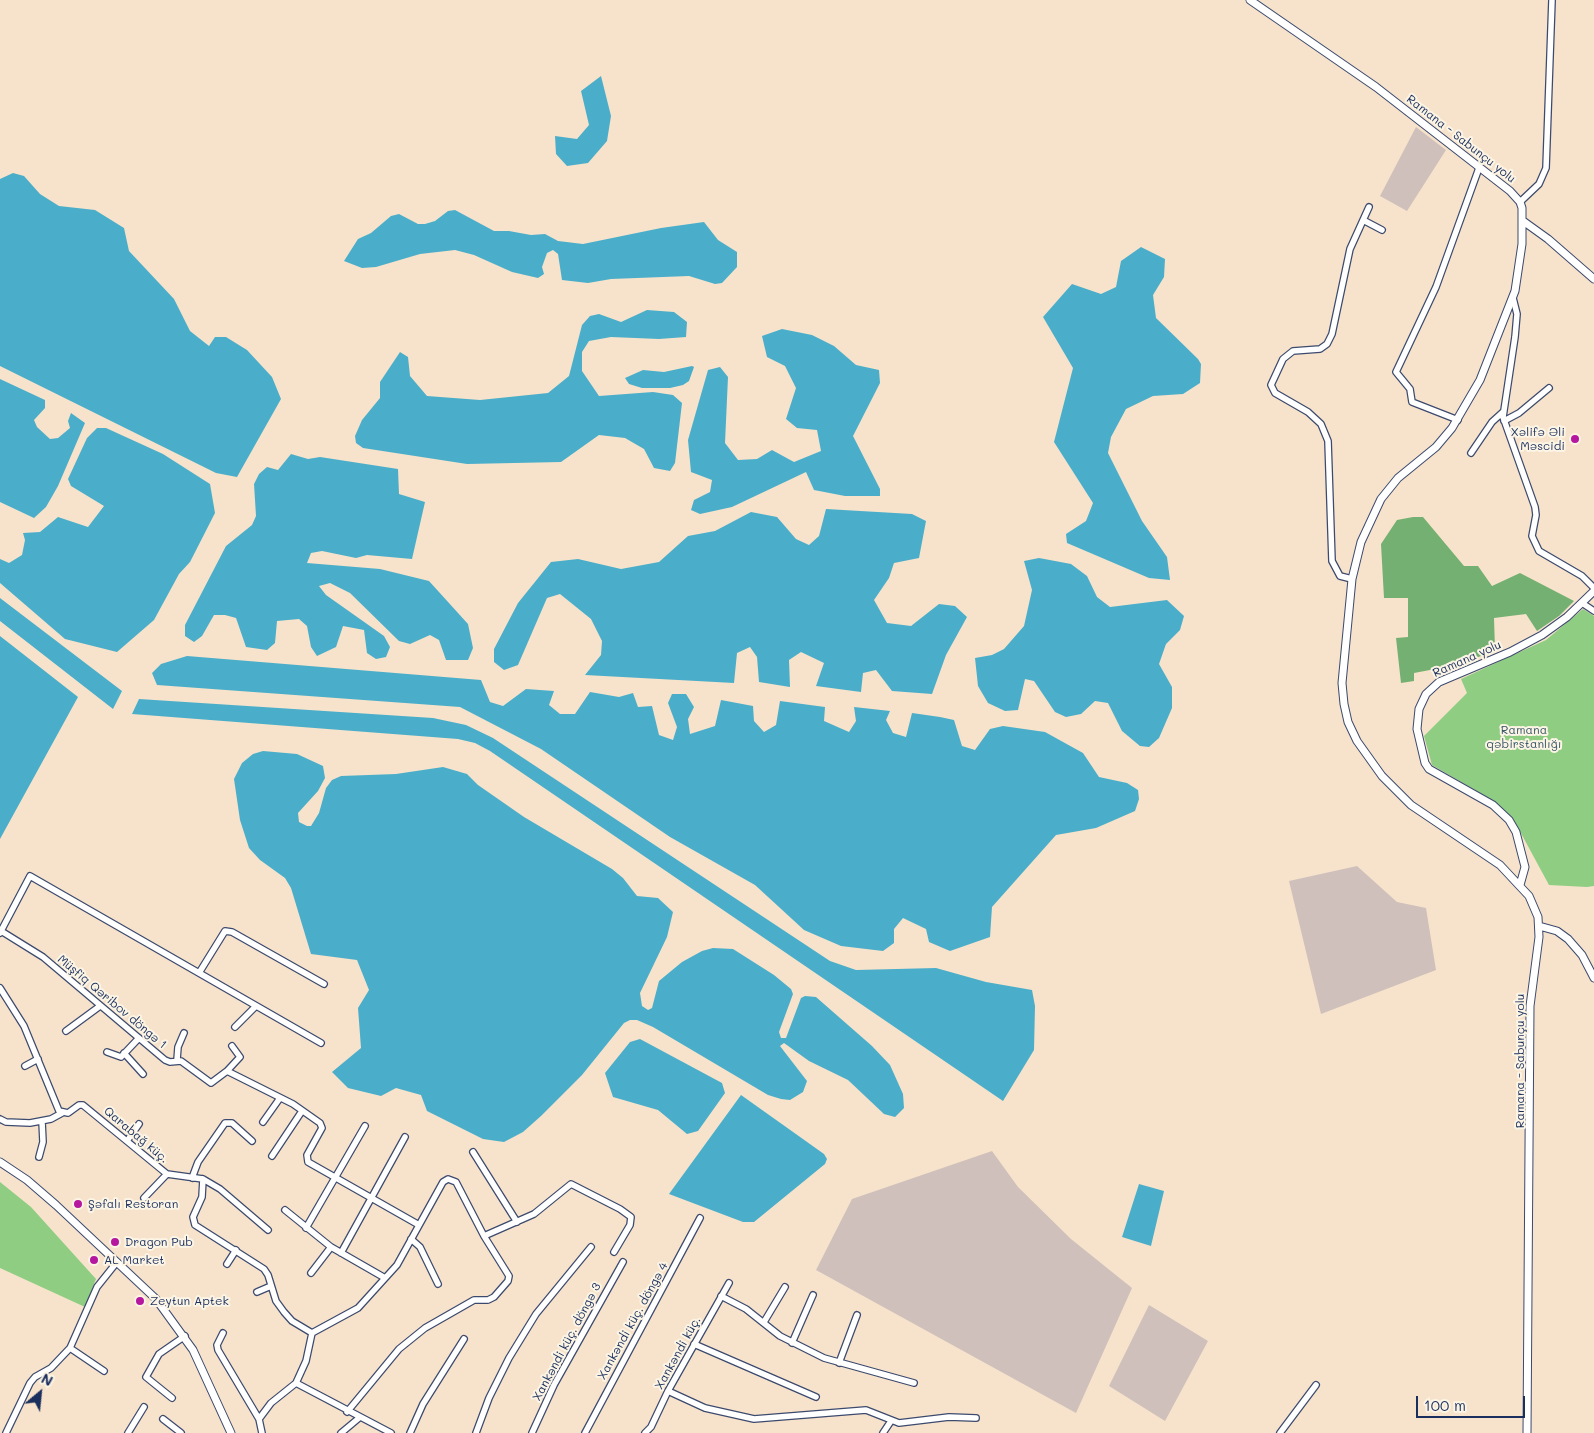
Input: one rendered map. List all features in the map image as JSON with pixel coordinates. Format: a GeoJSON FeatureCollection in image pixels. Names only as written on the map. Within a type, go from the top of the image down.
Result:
{"type":"FeatureCollection","features":[{"type":"Feature","properties":{"kind":"street","name":"Ramana - Sabunçu yolu"},"geometry":{"type":"LineString","coordinates":[[1250,0],[1376,87],[1510,191],[1520,202],[1523,221],[1513,298],[1487,365],[1458,420],[1444,438],[1398,478],[1381,499],[1361,542],[1352,579],[1342,683],[1346,713],[1356,741],[1382,776],[1400,795],[1426,816],[1489,857],[1520,885],[1534,906],[1539,926],[1530,1015],[1527,1433]]}},
{"type":"Feature","properties":{"kind":"street"},"geometry":{"type":"LineString","coordinates":[[1520,202],[1539,184],[1546,168],[1552,0]]}},
{"type":"Feature","properties":{"kind":"street"},"geometry":{"type":"LineString","coordinates":[[1458,420],[1412,402],[1410,389],[1396,372],[1430,302],[1479,168]]}},
{"type":"Feature","properties":{"kind":"street"},"geometry":{"type":"LineString","coordinates":[[1352,579],[1340,576],[1332,561],[1328,441],[1321,424],[1308,412],[1275,393],[1271,385],[1283,359],[1293,351],[1320,349],[1327,344],[1332,334],[1350,249],[1369,207]]}},
{"type":"Feature","properties":{"kind":"street"},"geometry":{"type":"LineString","coordinates":[[1363,220],[1382,230]]}},
{"type":"Feature","properties":{"kind":"street"},"geometry":{"type":"LineString","coordinates":[[1523,221],[1548,239],[1594,279]]}},
{"type":"Feature","properties":{"kind":"street"},"geometry":{"type":"LineString","coordinates":[[1513,298],[1517,314],[1516,337],[1503,412],[1504,421],[1535,507],[1536,515],[1531,530],[1534,543],[1539,551],[1582,576],[1594,589]]}},
{"type":"Feature","properties":{"kind":"street"},"geometry":{"type":"LineString","coordinates":[[1504,421],[1519,413],[1549,388]]}},
{"type":"Feature","properties":{"kind":"street"},"geometry":{"type":"LineString","coordinates":[[1471,453],[1492,422],[1503,412]]}},
{"type":"Feature","properties":{"kind":"street","name":"Ramana yolu"},"geometry":{"type":"LineString","coordinates":[[1520,885],[1525,867],[1516,832],[1503,813],[1493,805],[1429,769],[1425,763],[1417,729],[1419,709],[1426,694],[1440,682],[1530,642],[1558,624],[1582,603],[1594,589]]}},
{"type":"Feature","properties":{"kind":"street"},"geometry":{"type":"LineString","coordinates":[[1582,603],[1594,611]]}},
{"type":"Feature","properties":{"kind":"street"},"geometry":{"type":"LineString","coordinates":[[1,932],[30,876],[321,1043]]}},
{"type":"Feature","properties":{"kind":"street"},"geometry":{"type":"LineString","coordinates":[[1539,926],[1557,932],[1568,939],[1582,955],[1594,978]]}},
{"type":"Feature","properties":{"kind":"street"},"geometry":{"type":"LineString","coordinates":[[200,973],[225,931],[232,932],[324,984]]}},
{"type":"Feature","properties":{"kind":"street","name":"Müşfiq Qəribov döngə 1"},"geometry":{"type":"LineString","coordinates":[[1,932],[43,958],[165,1060],[170,1062],[177,1060],[211,1083],[227,1071]]}},
{"type":"Feature","properties":{"kind":"street"},"geometry":{"type":"LineString","coordinates":[[0,988],[24,1026],[57,1107],[62,1113],[42,1121],[6,1122],[0,1116]]}},
{"type":"Feature","properties":{"kind":"street"},"geometry":{"type":"LineString","coordinates":[[66,1031],[100,1006]]}},
{"type":"Feature","properties":{"kind":"street"},"geometry":{"type":"LineString","coordinates":[[235,1027],[256,1006]]}},
{"type":"Feature","properties":{"kind":"street"},"geometry":{"type":"LineString","coordinates":[[177,1060],[178,1047],[184,1033]]}},
{"type":"Feature","properties":{"kind":"street"},"geometry":{"type":"LineString","coordinates":[[107,1052],[118,1056],[124,1053],[139,1038]]}},
{"type":"Feature","properties":{"kind":"street"},"geometry":{"type":"LineString","coordinates":[[232,1046],[240,1057],[227,1071],[302,1110],[322,1125],[306,1159],[419,1225]]}},
{"type":"Feature","properties":{"kind":"street"},"geometry":{"type":"LineString","coordinates":[[124,1053],[144,1074]]}},
{"type":"Feature","properties":{"kind":"street"},"geometry":{"type":"LineString","coordinates":[[26,1066],[38,1059]]}},
{"type":"Feature","properties":{"kind":"street"},"geometry":{"type":"LineString","coordinates":[[263,1122],[280,1098]]}},
{"type":"Feature","properties":{"kind":"street","name":"Qarabağ küç."},"geometry":{"type":"LineString","coordinates":[[62,1113],[68,1113],[83,1105],[167,1174],[203,1179]]}},
{"type":"Feature","properties":{"kind":"street"},"geometry":{"type":"LineString","coordinates":[[272,1156],[302,1110]]}},
{"type":"Feature","properties":{"kind":"street"},"geometry":{"type":"LineString","coordinates":[[39,1157],[43,1142],[42,1121]]}},
{"type":"Feature","properties":{"kind":"street"},"geometry":{"type":"LineString","coordinates":[[192,1178],[198,1162],[225,1123],[232,1123],[252,1141]]}},
{"type":"Feature","properties":{"kind":"street"},"geometry":{"type":"LineString","coordinates":[[127,1141],[139,1124]]}},
{"type":"Feature","properties":{"kind":"street"},"geometry":{"type":"LineString","coordinates":[[306,1228],[366,1126]]}},
{"type":"Feature","properties":{"kind":"street"},"geometry":{"type":"LineString","coordinates":[[341,1253],[405,1137]]}},
{"type":"Feature","properties":{"kind":"street"},"geometry":{"type":"LineString","coordinates":[[473,1152],[517,1222]]}},
{"type":"Feature","properties":{"kind":"street"},"geometry":{"type":"LineString","coordinates":[[0,1162],[27,1180],[156,1299],[185,1336],[231,1433]]}},
{"type":"Feature","properties":{"kind":"street"},"geometry":{"type":"LineString","coordinates":[[144,1198],[167,1174]]}},
{"type":"Feature","properties":{"kind":"street"},"geometry":{"type":"LineString","coordinates":[[268,1230],[220,1189],[203,1179],[202,1197],[193,1221],[195,1225],[264,1269],[268,1275],[276,1300],[288,1317],[312,1333]]}},
{"type":"Feature","properties":{"kind":"street"},"geometry":{"type":"LineString","coordinates":[[259,1419],[271,1404],[296,1384],[306,1361],[312,1333],[328,1323],[353,1312],[385,1278],[397,1264],[443,1182],[452,1179],[456,1182],[484,1236],[509,1276],[506,1285],[494,1297],[488,1300],[474,1300],[425,1328],[387,1361],[347,1412]]}},
{"type":"Feature","properties":{"kind":"street"},"geometry":{"type":"LineString","coordinates":[[484,1236],[517,1222],[546,1206],[571,1184],[620,1209],[631,1217],[630,1225],[614,1252]]}},
{"type":"Feature","properties":{"kind":"street"},"geometry":{"type":"LineString","coordinates":[[285,1210],[331,1247],[385,1278]]}},
{"type":"Feature","properties":{"kind":"street","name":"Xankəndi küç. döngə 4"},"geometry":{"type":"LineString","coordinates":[[585,1433],[700,1218]]}},
{"type":"Feature","properties":{"kind":"street"},"geometry":{"type":"LineString","coordinates":[[411,1239],[420,1247],[438,1284]]}},
{"type":"Feature","properties":{"kind":"street"},"geometry":{"type":"LineString","coordinates":[[311,1273],[331,1247]]}},
{"type":"Feature","properties":{"kind":"street"},"geometry":{"type":"LineString","coordinates":[[476,1433],[493,1390],[536,1314],[591,1247]]}},
{"type":"Feature","properties":{"kind":"street"},"geometry":{"type":"LineString","coordinates":[[227,1264],[236,1250]]}},
{"type":"Feature","properties":{"kind":"street"},"geometry":{"type":"LineString","coordinates":[[6,1433],[30,1383],[57,1362],[70,1348],[97,1287],[117,1262]]}},
{"type":"Feature","properties":{"kind":"street","name":"Xankəndi küç. döngə 3"},"geometry":{"type":"LineString","coordinates":[[532,1433],[554,1385],[623,1262]]}},
{"type":"Feature","properties":{"kind":"street","name":"Xankəndi küç."},"geometry":{"type":"LineString","coordinates":[[646,1433],[729,1283]]}},
{"type":"Feature","properties":{"kind":"street"},"geometry":{"type":"LineString","coordinates":[[257,1292],[271,1286]]}},
{"type":"Feature","properties":{"kind":"street"},"geometry":{"type":"LineString","coordinates":[[764,1322],[784,1287]]}},
{"type":"Feature","properties":{"kind":"street"},"geometry":{"type":"LineString","coordinates":[[792,1343],[812,1295]]}},
{"type":"Feature","properties":{"kind":"street"},"geometry":{"type":"LineString","coordinates":[[722,1296],[764,1322],[792,1343],[839,1363],[914,1383]]}},
{"type":"Feature","properties":{"kind":"street"},"geometry":{"type":"LineString","coordinates":[[839,1363],[857,1314]]}},
{"type":"Feature","properties":{"kind":"street"},"geometry":{"type":"LineString","coordinates":[[223,1332],[217,1345],[218,1350],[259,1419],[262,1433]]}},
{"type":"Feature","properties":{"kind":"street"},"geometry":{"type":"LineString","coordinates":[[172,1398],[146,1377],[159,1354],[185,1336]]}},
{"type":"Feature","properties":{"kind":"street"},"geometry":{"type":"LineString","coordinates":[[410,1433],[416,1417],[464,1339]]}},
{"type":"Feature","properties":{"kind":"street"},"geometry":{"type":"LineString","coordinates":[[694,1344],[816,1397]]}},
{"type":"Feature","properties":{"kind":"street"},"geometry":{"type":"LineString","coordinates":[[70,1348],[104,1371]]}},
{"type":"Feature","properties":{"kind":"street"},"geometry":{"type":"LineString","coordinates":[[296,1384],[388,1433]]}},
{"type":"Feature","properties":{"kind":"street"},"geometry":{"type":"LineString","coordinates":[[1280,1433],[1316,1385]]}},
{"type":"Feature","properties":{"kind":"street"},"geometry":{"type":"LineString","coordinates":[[668,1391],[705,1408],[754,1419],[866,1410],[873,1411],[891,1421],[899,1423],[949,1417],[976,1418]]}},
{"type":"Feature","properties":{"kind":"street"},"geometry":{"type":"LineString","coordinates":[[128,1433],[144,1407]]}},
{"type":"Feature","properties":{"kind":"street"},"geometry":{"type":"LineString","coordinates":[[342,1433],[359,1418]]}},
{"type":"Feature","properties":{"kind":"street"},"geometry":{"type":"LineString","coordinates":[[163,1419],[181,1433]]}},
{"type":"Feature","properties":{"kind":"street"},"geometry":{"type":"LineString","coordinates":[[883,1433],[891,1421]]}},
{"type":"Feature","properties":{"kind":"shaded area"},"geometry":{"type":"Polygon","coordinates":[[[1416,127],[1446,150],[1407,211],[1380,196],[1416,127]]]}},
{"type":"Feature","properties":{"kind":"shaded area"},"geometry":{"type":"Polygon","coordinates":[[[1357,866],[1397,902],[1426,908],[1436,970],[1321,1014],[1289,881],[1357,866]]]}},
{"type":"Feature","properties":{"kind":"shaded area"},"geometry":{"type":"Polygon","coordinates":[[[992,1151],[1018,1187],[1071,1239],[1132,1288],[1076,1413],[816,1270],[852,1199],[992,1151]]]}},
{"type":"Feature","properties":{"kind":"shaded area"},"geometry":{"type":"Polygon","coordinates":[[[1149,1305],[1208,1341],[1165,1421],[1109,1386],[1149,1305]]]}},
{"type":"Feature","properties":{"kind":"green space"},"geometry":{"type":"Polygon","coordinates":[[[1423,517],[1464,566],[1478,566],[1492,586],[1520,573],[1574,601],[1559,616],[1537,631],[1526,614],[1494,618],[1495,650],[1462,664],[1414,673],[1414,681],[1401,683],[1396,638],[1408,637],[1408,598],[1384,598],[1381,544],[1397,520],[1423,517]]]}},
{"type":"Feature","properties":{"kind":"green space","name":"Ramana qəbirstanlığı"},"geometry":{"type":"Polygon","coordinates":[[[1583,609],[1594,616],[1594,886],[1549,885],[1516,824],[1507,813],[1494,801],[1432,765],[1424,736],[1467,693],[1461,679],[1546,640],[1583,609]]]}},
{"type":"Feature","properties":{"kind":"green space"},"geometry":{"type":"Polygon","coordinates":[[[0,1182],[31,1207],[96,1279],[85,1307],[0,1268],[0,1182]]]}},
{"type":"Feature","properties":{"kind":"water"},"geometry":{"type":"Polygon","coordinates":[[[601,76],[611,116],[607,141],[588,163],[567,166],[556,154],[555,136],[577,139],[589,125],[581,91],[601,76]]]}},
{"type":"Feature","properties":{"kind":"water"},"geometry":{"type":"Polygon","coordinates":[[[13,173],[24,176],[40,194],[59,206],[95,210],[124,228],[129,251],[174,299],[190,331],[209,346],[215,337],[226,337],[247,350],[272,377],[281,399],[237,477],[216,473],[0,366],[0,179],[13,173]]]}},
{"type":"Feature","properties":{"kind":"water"},"geometry":{"type":"Polygon","coordinates":[[[455,210],[494,231],[509,231],[531,235],[545,234],[558,241],[583,244],[661,228],[704,222],[718,240],[737,252],[737,267],[722,283],[715,284],[689,276],[611,279],[588,283],[562,280],[558,254],[553,250],[547,253],[542,267],[544,274],[538,278],[512,272],[474,255],[455,250],[420,254],[376,267],[362,268],[344,261],[358,239],[371,233],[391,216],[399,214],[418,224],[425,224],[435,221],[448,211],[455,210]]]}},
{"type":"Feature","properties":{"kind":"water"},"geometry":{"type":"Polygon","coordinates":[[[1141,247],[1165,259],[1164,277],[1153,295],[1156,318],[1198,359],[1201,364],[1200,383],[1183,394],[1153,396],[1126,409],[1111,437],[1108,453],[1142,521],[1167,557],[1170,580],[1149,578],[1067,543],[1066,534],[1086,521],[1093,503],[1054,442],[1073,368],[1043,317],[1072,284],[1101,294],[1116,287],[1121,261],[1141,247]]]}},
{"type":"Feature","properties":{"kind":"water"},"geometry":{"type":"Polygon","coordinates":[[[647,310],[674,312],[687,322],[686,337],[659,339],[611,337],[589,341],[582,352],[582,371],[599,396],[653,392],[673,395],[682,403],[675,463],[670,471],[654,468],[644,449],[625,438],[599,435],[561,462],[467,464],[363,448],[356,443],[355,436],[362,420],[380,398],[380,382],[400,352],[408,357],[410,376],[427,396],[480,400],[548,393],[569,376],[582,325],[590,316],[599,314],[621,322],[647,310]]]}},
{"type":"Feature","properties":{"kind":"water"},"geometry":{"type":"Polygon","coordinates":[[[782,329],[812,335],[834,346],[856,365],[879,370],[880,383],[853,436],[880,489],[880,496],[845,496],[814,490],[806,472],[732,507],[700,514],[691,510],[694,500],[710,492],[712,480],[691,472],[688,440],[708,370],[720,367],[728,377],[725,443],[738,460],[757,459],[772,450],[794,462],[821,451],[817,430],[797,428],[786,419],[796,388],[785,366],[767,357],[762,336],[782,329]]]}},
{"type":"Feature","properties":{"kind":"water"},"geometry":{"type":"Polygon","coordinates":[[[694,367],[689,381],[683,385],[670,388],[642,388],[629,384],[625,378],[643,370],[664,372],[694,367]]]}},
{"type":"Feature","properties":{"kind":"water"},"geometry":{"type":"Polygon","coordinates":[[[0,379],[45,400],[45,408],[34,420],[37,427],[50,439],[58,438],[70,428],[68,421],[71,413],[85,423],[58,486],[46,507],[34,518],[0,502],[0,379]]]}},
{"type":"Feature","properties":{"kind":"water"},"geometry":{"type":"Polygon","coordinates":[[[97,428],[106,428],[163,454],[210,484],[215,513],[190,562],[179,574],[154,620],[117,652],[65,639],[0,583],[0,559],[9,563],[22,555],[25,540],[23,533],[40,532],[58,517],[88,527],[104,506],[71,486],[68,479],[87,438],[97,428]]]}},
{"type":"Feature","properties":{"kind":"water"},"geometry":{"type":"Polygon","coordinates":[[[291,454],[308,459],[320,457],[398,469],[399,494],[425,502],[412,559],[367,555],[356,558],[322,551],[311,553],[307,563],[380,569],[429,581],[468,624],[473,648],[468,660],[446,660],[439,640],[430,635],[410,644],[399,641],[350,593],[330,583],[319,586],[326,595],[384,636],[390,647],[386,657],[376,659],[367,653],[364,630],[343,626],[336,647],[317,656],[311,647],[307,626],[299,619],[277,621],[275,643],[267,650],[246,647],[236,618],[225,615],[214,615],[202,636],[194,642],[185,636],[185,625],[226,546],[252,525],[256,516],[254,484],[259,474],[267,467],[278,470],[291,454]]]}},
{"type":"Feature","properties":{"kind":"water"},"geometry":{"type":"Polygon","coordinates":[[[826,509],[912,514],[926,521],[919,558],[894,563],[889,578],[874,600],[887,623],[911,626],[939,604],[955,606],[967,617],[946,655],[932,694],[892,691],[876,670],[863,673],[861,692],[816,686],[824,663],[801,652],[789,660],[790,687],[759,682],[757,657],[750,647],[737,653],[734,683],[585,675],[601,655],[602,641],[591,619],[560,594],[547,598],[518,665],[504,670],[494,662],[494,649],[518,603],[551,562],[578,559],[621,569],[659,562],[688,536],[715,531],[751,512],[777,517],[796,539],[809,545],[819,536],[826,509]]]}},
{"type":"Feature","properties":{"kind":"water"},"geometry":{"type":"Polygon","coordinates":[[[1039,558],[1071,564],[1087,576],[1097,597],[1110,607],[1167,600],[1184,616],[1180,630],[1166,644],[1159,664],[1172,687],[1172,708],[1159,738],[1149,747],[1140,746],[1122,731],[1108,703],[1095,701],[1081,714],[1066,717],[1055,712],[1034,681],[1025,679],[1018,710],[1005,711],[988,703],[978,686],[975,658],[992,655],[1004,649],[1024,626],[1032,590],[1024,561],[1039,558]]]}},
{"type":"Feature","properties":{"kind":"water"},"geometry":{"type":"Polygon","coordinates":[[[0,598],[122,691],[113,709],[0,621],[0,598]]]}},
{"type":"Feature","properties":{"kind":"water"},"geometry":{"type":"Polygon","coordinates":[[[0,636],[78,697],[0,839],[0,636]]]}},
{"type":"Feature","properties":{"kind":"water"},"geometry":{"type":"Polygon","coordinates":[[[187,656],[481,680],[490,702],[503,706],[526,689],[554,691],[549,705],[560,714],[575,714],[590,692],[619,697],[633,693],[638,707],[652,706],[659,735],[673,740],[677,727],[668,703],[672,694],[686,694],[694,707],[688,719],[690,734],[715,726],[721,700],[753,706],[754,721],[764,732],[776,725],[780,701],[825,707],[824,721],[849,732],[856,721],[854,707],[890,711],[886,720],[893,733],[906,737],[912,713],[954,720],[962,746],[975,750],[990,729],[1003,726],[1045,732],[1083,753],[1099,777],[1127,783],[1138,790],[1139,799],[1135,811],[1096,828],[1056,835],[992,907],[990,937],[950,951],[929,942],[926,929],[903,918],[894,929],[894,943],[883,951],[841,946],[804,930],[755,885],[670,837],[541,749],[460,707],[157,685],[152,673],[161,664],[187,656]]]}},
{"type":"Feature","properties":{"kind":"water"},"geometry":{"type":"Polygon","coordinates":[[[139,699],[433,718],[466,725],[493,738],[830,961],[856,970],[936,968],[986,982],[1032,990],[1035,1006],[1034,1050],[1003,1101],[490,751],[475,743],[458,739],[132,714],[139,699]]]}},
{"type":"Feature","properties":{"kind":"water"},"geometry":{"type":"Polygon","coordinates":[[[263,751],[297,754],[323,766],[325,778],[318,791],[298,813],[299,822],[307,826],[311,826],[319,813],[326,788],[332,780],[341,776],[396,774],[443,767],[467,774],[478,785],[524,817],[612,869],[623,878],[637,896],[658,898],[673,912],[667,937],[640,993],[642,1006],[648,1010],[652,1008],[659,981],[682,962],[702,951],[713,948],[733,949],[774,975],[791,989],[793,994],[779,1032],[781,1038],[786,1038],[801,998],[805,996],[816,997],[872,1046],[890,1065],[903,1094],[904,1108],[895,1117],[884,1114],[848,1080],[809,1061],[784,1043],[780,1046],[807,1081],[803,1092],[790,1100],[768,1095],[653,1027],[637,1020],[630,1020],[624,1023],[582,1075],[541,1116],[523,1132],[504,1142],[483,1139],[427,1111],[421,1095],[396,1088],[381,1096],[348,1088],[332,1072],[361,1048],[358,1008],[369,990],[357,960],[311,954],[291,888],[285,878],[260,860],[249,848],[240,820],[234,779],[242,763],[253,754],[263,751]]]}},
{"type":"Feature","properties":{"kind":"water"},"geometry":{"type":"Polygon","coordinates":[[[640,1039],[722,1083],[725,1093],[698,1131],[687,1134],[658,1110],[613,1097],[605,1073],[630,1042],[640,1039]]]}},
{"type":"Feature","properties":{"kind":"water"},"geometry":{"type":"Polygon","coordinates":[[[741,1095],[824,1154],[827,1159],[825,1164],[754,1222],[743,1222],[669,1194],[741,1095]]]}},
{"type":"Feature","properties":{"kind":"water"},"geometry":{"type":"Polygon","coordinates":[[[1139,1184],[1164,1191],[1151,1246],[1122,1237],[1139,1184]]]}},
{"type":"Feature","properties":{"kind":"place","name":"Xəlifə Əli Məscidi"},"geometry":{"type":"Point","coordinates":[1575,439]}},
{"type":"Feature","properties":{"kind":"place","name":"Şəfalı Restoran"},"geometry":{"type":"Point","coordinates":[78,1204]}},
{"type":"Feature","properties":{"kind":"place","name":"Dragon Pub"},"geometry":{"type":"Point","coordinates":[115,1242]}},
{"type":"Feature","properties":{"kind":"place","name":"AL Market"},"geometry":{"type":"Point","coordinates":[94,1260]}},
{"type":"Feature","properties":{"kind":"place","name":"Zeytun Aptek"},"geometry":{"type":"Point","coordinates":[140,1301]}}]}
